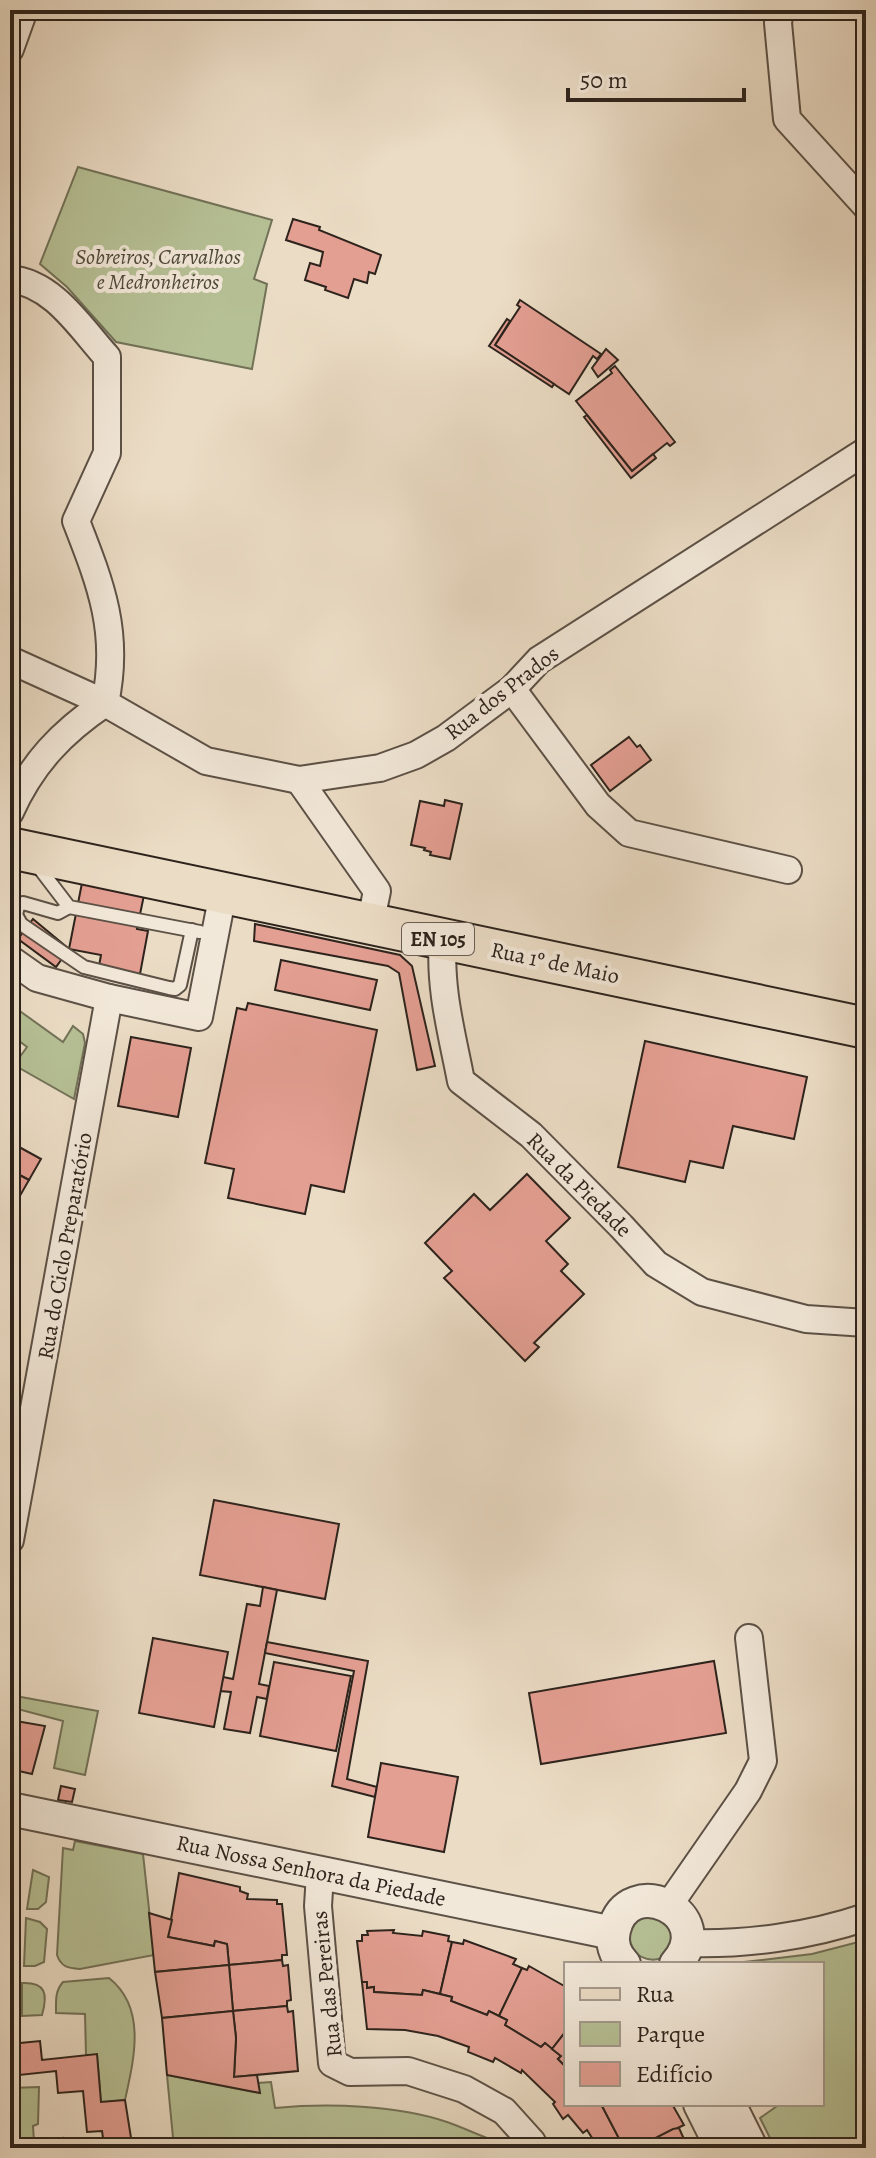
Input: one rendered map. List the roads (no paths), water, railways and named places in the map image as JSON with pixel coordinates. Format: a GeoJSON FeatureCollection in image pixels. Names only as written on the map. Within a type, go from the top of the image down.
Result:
{"type":"FeatureCollection","features":[{"type":"Feature","properties":{"kind":"main road","name":"Rua 1º de Maio"},"geometry":{"type":"LineString","coordinates":[[19,851],[866,1028]]}},
{"type":"Feature","properties":{"kind":"street"},"geometry":{"type":"LineString","coordinates":[[10,49],[24,10]]}},
{"type":"Feature","properties":{"kind":"street"},"geometry":{"type":"LineString","coordinates":[[780,10],[778,23],[787,119],[866,206]]}},
{"type":"Feature","properties":{"kind":"street"},"geometry":{"type":"LineString","coordinates":[[10,279],[26,281],[55,298],[107,357],[107,453],[76,521],[101,586],[107,611],[111,675],[105,703],[73,725],[24,780],[10,812]]}},
{"type":"Feature","properties":{"kind":"street","name":"Rua dos Prados"},"geometry":{"type":"LineString","coordinates":[[10,660],[105,703],[206,761],[299,780],[380,768],[416,755],[446,738],[512,689],[539,660],[866,451]]}},
{"type":"Feature","properties":{"kind":"street"},"geometry":{"type":"LineString","coordinates":[[512,689],[598,805],[629,833],[788,870]]}},
{"type":"Feature","properties":{"kind":"street"},"geometry":{"type":"LineString","coordinates":[[299,780],[377,891],[370,925]]}},
{"type":"Feature","properties":{"kind":"street"},"geometry":{"type":"LineString","coordinates":[[10,959],[37,978],[109,998],[199,1017],[204,932],[223,893]]}},
{"type":"Feature","properties":{"kind":"street","name":"Rua da Piedade"},"geometry":{"type":"LineString","coordinates":[[443,940],[443,988],[461,1081],[531,1135],[656,1264],[702,1292],[806,1319],[835,1322]]}},
{"type":"Feature","properties":{"kind":"street","name":"Rua do Ciclo Preparatório"},"geometry":{"type":"LineString","coordinates":[[10,1540],[109,998]]}},
{"type":"Feature","properties":{"kind":"street"},"geometry":{"type":"LineString","coordinates":[[835,1322],[866,1323]]}},
{"type":"Feature","properties":{"kind":"street"},"geometry":{"type":"LineString","coordinates":[[835,1322],[866,1330]]}},
{"type":"Feature","properties":{"kind":"street"},"geometry":{"type":"LineString","coordinates":[[669,1905],[741,1803],[763,1761],[749,1638]]}},
{"type":"Feature","properties":{"kind":"street","name":"Rua Nossa Senhora da Piedade"},"geometry":{"type":"LineString","coordinates":[[10,1809],[613,1933]]}},
{"type":"Feature","properties":{"kind":"street","name":"Rua das Pereiras"},"geometry":{"type":"LineString","coordinates":[[320,1874],[318,1906],[331,2060],[335,2066],[350,2072],[408,2071],[464,2089],[504,2111],[532,2142]]}},
{"type":"Feature","properties":{"kind":"street"},"geometry":{"type":"LineString","coordinates":[[623,1962],[614,1947],[613,1933],[617,1919],[627,1908],[640,1901],[655,1900],[669,1905],[680,1915],[686,1928],[682,1953],[720,1944],[832,1929],[866,1917]]}},
{"type":"Feature","properties":{"kind":"street"},"geometry":{"type":"LineString","coordinates":[[701,2106],[722,2148]]}},
{"type":"Feature","properties":{"kind":"street"},"geometry":{"type":"LineString","coordinates":[[730,2106],[751,2148]]}},
{"type":"Feature","properties":{"kind":"lane"},"geometry":{"type":"LineString","coordinates":[[19,851],[69,907],[204,932],[180,985],[175,989],[169,988],[84,967],[21,924],[16,915],[18,906],[23,903],[58,913],[69,907]]}},
{"type":"Feature","properties":{"kind":"park label","name":"Sobreiros, Carvalhos e Medronheiros"},"geometry":{"type":"Point","coordinates":[158,270]}}]}
